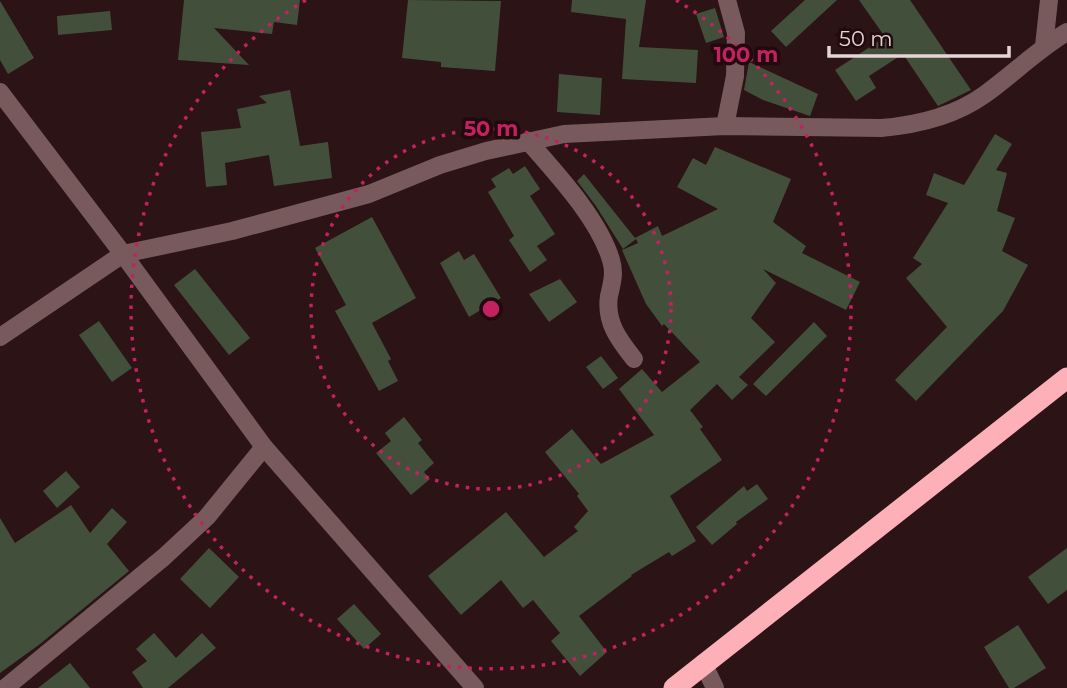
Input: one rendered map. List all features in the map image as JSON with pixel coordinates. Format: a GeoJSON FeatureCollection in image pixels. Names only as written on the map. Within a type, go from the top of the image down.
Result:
{"type":"FeatureCollection","features":[{"type":"Feature","properties":{"kind":"highway"},"geometry":{"type":"LineString","coordinates":[[674,688],[1067,379]]}},
{"type":"Feature","properties":{"kind":"street"},"geometry":{"type":"LineString","coordinates":[[725,125],[735,76],[736,33],[727,0]]}},
{"type":"Feature","properties":{"kind":"street"},"geometry":{"type":"LineString","coordinates":[[1044,46],[1049,0]]}},
{"type":"Feature","properties":{"kind":"street"},"geometry":{"type":"LineString","coordinates":[[0,337],[123,254],[232,231],[369,194],[440,165],[528,141],[564,134],[725,125],[881,128],[906,126],[939,118],[982,96],[1044,46],[1067,32]]}},
{"type":"Feature","properties":{"kind":"street"},"geometry":{"type":"LineString","coordinates":[[0,92],[264,447],[475,688]]}},
{"type":"Feature","properties":{"kind":"street"},"geometry":{"type":"LineString","coordinates":[[528,141],[560,178],[601,236],[614,276],[609,299],[609,317],[614,333],[634,359]]}},
{"type":"Feature","properties":{"kind":"street"},"geometry":{"type":"LineString","coordinates":[[5,688],[164,557],[207,517],[264,447]]}},
{"type":"Feature","properties":{"kind":"street"},"geometry":{"type":"LineString","coordinates":[[703,663],[715,688]]}},
{"type":"Feature","properties":{"kind":"building"},"geometry":{"type":"Polygon","coordinates":[[[184,0],[300,0],[297,25],[274,22],[272,34],[214,28],[249,65],[178,60],[184,0]]]}},
{"type":"Feature","properties":{"kind":"building"},"geometry":{"type":"Polygon","coordinates":[[[408,0],[501,1],[495,71],[441,67],[441,62],[402,58],[408,0]]]}},
{"type":"Feature","properties":{"kind":"building"},"geometry":{"type":"Polygon","coordinates":[[[572,0],[646,0],[639,47],[698,50],[696,83],[622,79],[626,19],[571,12],[572,0]]]}},
{"type":"Feature","properties":{"kind":"building"},"geometry":{"type":"Polygon","coordinates":[[[805,0],[837,0],[786,47],[771,31],[805,0]]]}},
{"type":"Feature","properties":{"kind":"building"},"geometry":{"type":"Polygon","coordinates":[[[859,0],[910,0],[971,90],[938,106],[903,54],[869,76],[876,88],[856,101],[835,70],[885,37],[859,0]]]}},
{"type":"Feature","properties":{"kind":"building"},"geometry":{"type":"Polygon","coordinates":[[[0,1],[34,58],[8,74],[0,60],[0,1]]]}},
{"type":"Feature","properties":{"kind":"building"},"geometry":{"type":"Polygon","coordinates":[[[715,8],[724,37],[706,43],[696,14],[715,8]]]}},
{"type":"Feature","properties":{"kind":"building"},"geometry":{"type":"Polygon","coordinates":[[[110,11],[112,30],[58,35],[57,16],[110,11]]]}},
{"type":"Feature","properties":{"kind":"building"},"geometry":{"type":"Polygon","coordinates":[[[749,62],[818,94],[810,116],[763,100],[744,90],[749,62]]]}},
{"type":"Feature","properties":{"kind":"building"},"geometry":{"type":"Polygon","coordinates":[[[559,74],[602,78],[600,115],[557,112],[559,74]]]}},
{"type":"Feature","properties":{"kind":"building"},"geometry":{"type":"Polygon","coordinates":[[[290,90],[300,146],[328,142],[332,178],[274,186],[269,155],[225,163],[227,185],[206,187],[201,132],[241,128],[237,109],[267,103],[259,96],[290,90]]]}},
{"type":"Feature","properties":{"kind":"building"},"geometry":{"type":"Polygon","coordinates":[[[995,134],[1012,144],[996,170],[1007,173],[997,211],[1015,218],[1002,251],[1028,265],[1003,311],[916,401],[895,380],[947,327],[906,278],[922,264],[913,258],[948,203],[926,195],[934,173],[964,185],[995,134]]]}},
{"type":"Feature","properties":{"kind":"building"},"geometry":{"type":"Polygon","coordinates":[[[715,147],[791,179],[773,222],[806,246],[802,253],[860,282],[846,310],[763,269],[776,283],[751,318],[775,342],[739,377],[748,385],[732,400],[717,384],[690,410],[722,460],[670,496],[696,541],[672,556],[669,552],[631,575],[579,616],[607,652],[580,676],[551,641],[560,633],[533,600],[523,608],[501,580],[461,615],[428,576],[506,512],[544,557],[578,531],[574,527],[588,511],[577,496],[579,494],[545,452],[572,429],[601,464],[654,435],[619,389],[642,369],[662,392],[700,362],[664,324],[662,326],[646,304],[622,250],[638,243],[636,239],[623,249],[577,181],[584,174],[635,238],[658,226],[662,236],[718,209],[677,187],[693,158],[706,165],[715,147]]]}},
{"type":"Feature","properties":{"kind":"building"},"geometry":{"type":"Polygon","coordinates":[[[525,166],[540,189],[530,196],[555,234],[537,246],[547,260],[530,272],[509,240],[514,236],[488,192],[496,187],[491,179],[509,168],[513,174],[525,166]]]}},
{"type":"Feature","properties":{"kind":"building"},"geometry":{"type":"Polygon","coordinates":[[[372,217],[416,298],[372,323],[391,359],[388,361],[398,381],[379,391],[335,311],[346,305],[315,248],[372,217]]]}},
{"type":"Feature","properties":{"kind":"building"},"geometry":{"type":"Polygon","coordinates":[[[459,251],[464,260],[474,254],[501,298],[469,317],[440,263],[459,251]]]}},
{"type":"Feature","properties":{"kind":"building"},"geometry":{"type":"Polygon","coordinates":[[[195,269],[250,338],[229,355],[174,285],[195,269]]]}},
{"type":"Feature","properties":{"kind":"building"},"geometry":{"type":"Polygon","coordinates":[[[560,279],[577,302],[549,322],[529,294],[560,279]]]}},
{"type":"Feature","properties":{"kind":"building"},"geometry":{"type":"Polygon","coordinates":[[[99,321],[132,368],[112,382],[79,335],[99,321]]]}},
{"type":"Feature","properties":{"kind":"building"},"geometry":{"type":"Polygon","coordinates":[[[814,322],[827,336],[766,396],[753,384],[814,322]]]}},
{"type":"Feature","properties":{"kind":"building"},"geometry":{"type":"Polygon","coordinates":[[[601,356],[618,378],[603,389],[586,367],[601,356]]]}},
{"type":"Feature","properties":{"kind":"building"},"geometry":{"type":"Polygon","coordinates":[[[404,417],[422,440],[418,443],[434,463],[424,472],[430,479],[411,495],[376,453],[391,441],[385,433],[404,417]]]}},
{"type":"Feature","properties":{"kind":"building"},"geometry":{"type":"Polygon","coordinates":[[[66,471],[80,487],[57,508],[43,491],[66,471]]]}},
{"type":"Feature","properties":{"kind":"building"},"geometry":{"type":"Polygon","coordinates":[[[757,484],[768,499],[736,522],[737,524],[712,545],[696,527],[744,486],[747,491],[757,484]]]}},
{"type":"Feature","properties":{"kind":"building"},"geometry":{"type":"Polygon","coordinates":[[[71,505],[90,533],[112,508],[127,522],[107,544],[129,571],[0,673],[0,518],[15,543],[71,505]]]}},
{"type":"Feature","properties":{"kind":"building"},"geometry":{"type":"Polygon","coordinates":[[[209,548],[239,577],[210,608],[180,579],[209,548]]]}},
{"type":"Feature","properties":{"kind":"building"},"geometry":{"type":"Polygon","coordinates":[[[1067,548],[1067,590],[1048,604],[1028,577],[1067,548]]]}},
{"type":"Feature","properties":{"kind":"building"},"geometry":{"type":"Polygon","coordinates":[[[354,604],[381,634],[364,649],[337,619],[354,604]]]}},
{"type":"Feature","properties":{"kind":"building"},"geometry":{"type":"Polygon","coordinates":[[[1018,625],[1046,668],[1014,688],[1009,688],[984,647],[1018,625]]]}},
{"type":"Feature","properties":{"kind":"building"},"geometry":{"type":"Polygon","coordinates":[[[154,633],[176,658],[202,633],[216,648],[168,688],[143,688],[132,672],[147,661],[136,649],[154,633]]]}},
{"type":"Feature","properties":{"kind":"building"},"geometry":{"type":"Polygon","coordinates":[[[70,663],[90,688],[38,688],[70,663]]]}}]}
